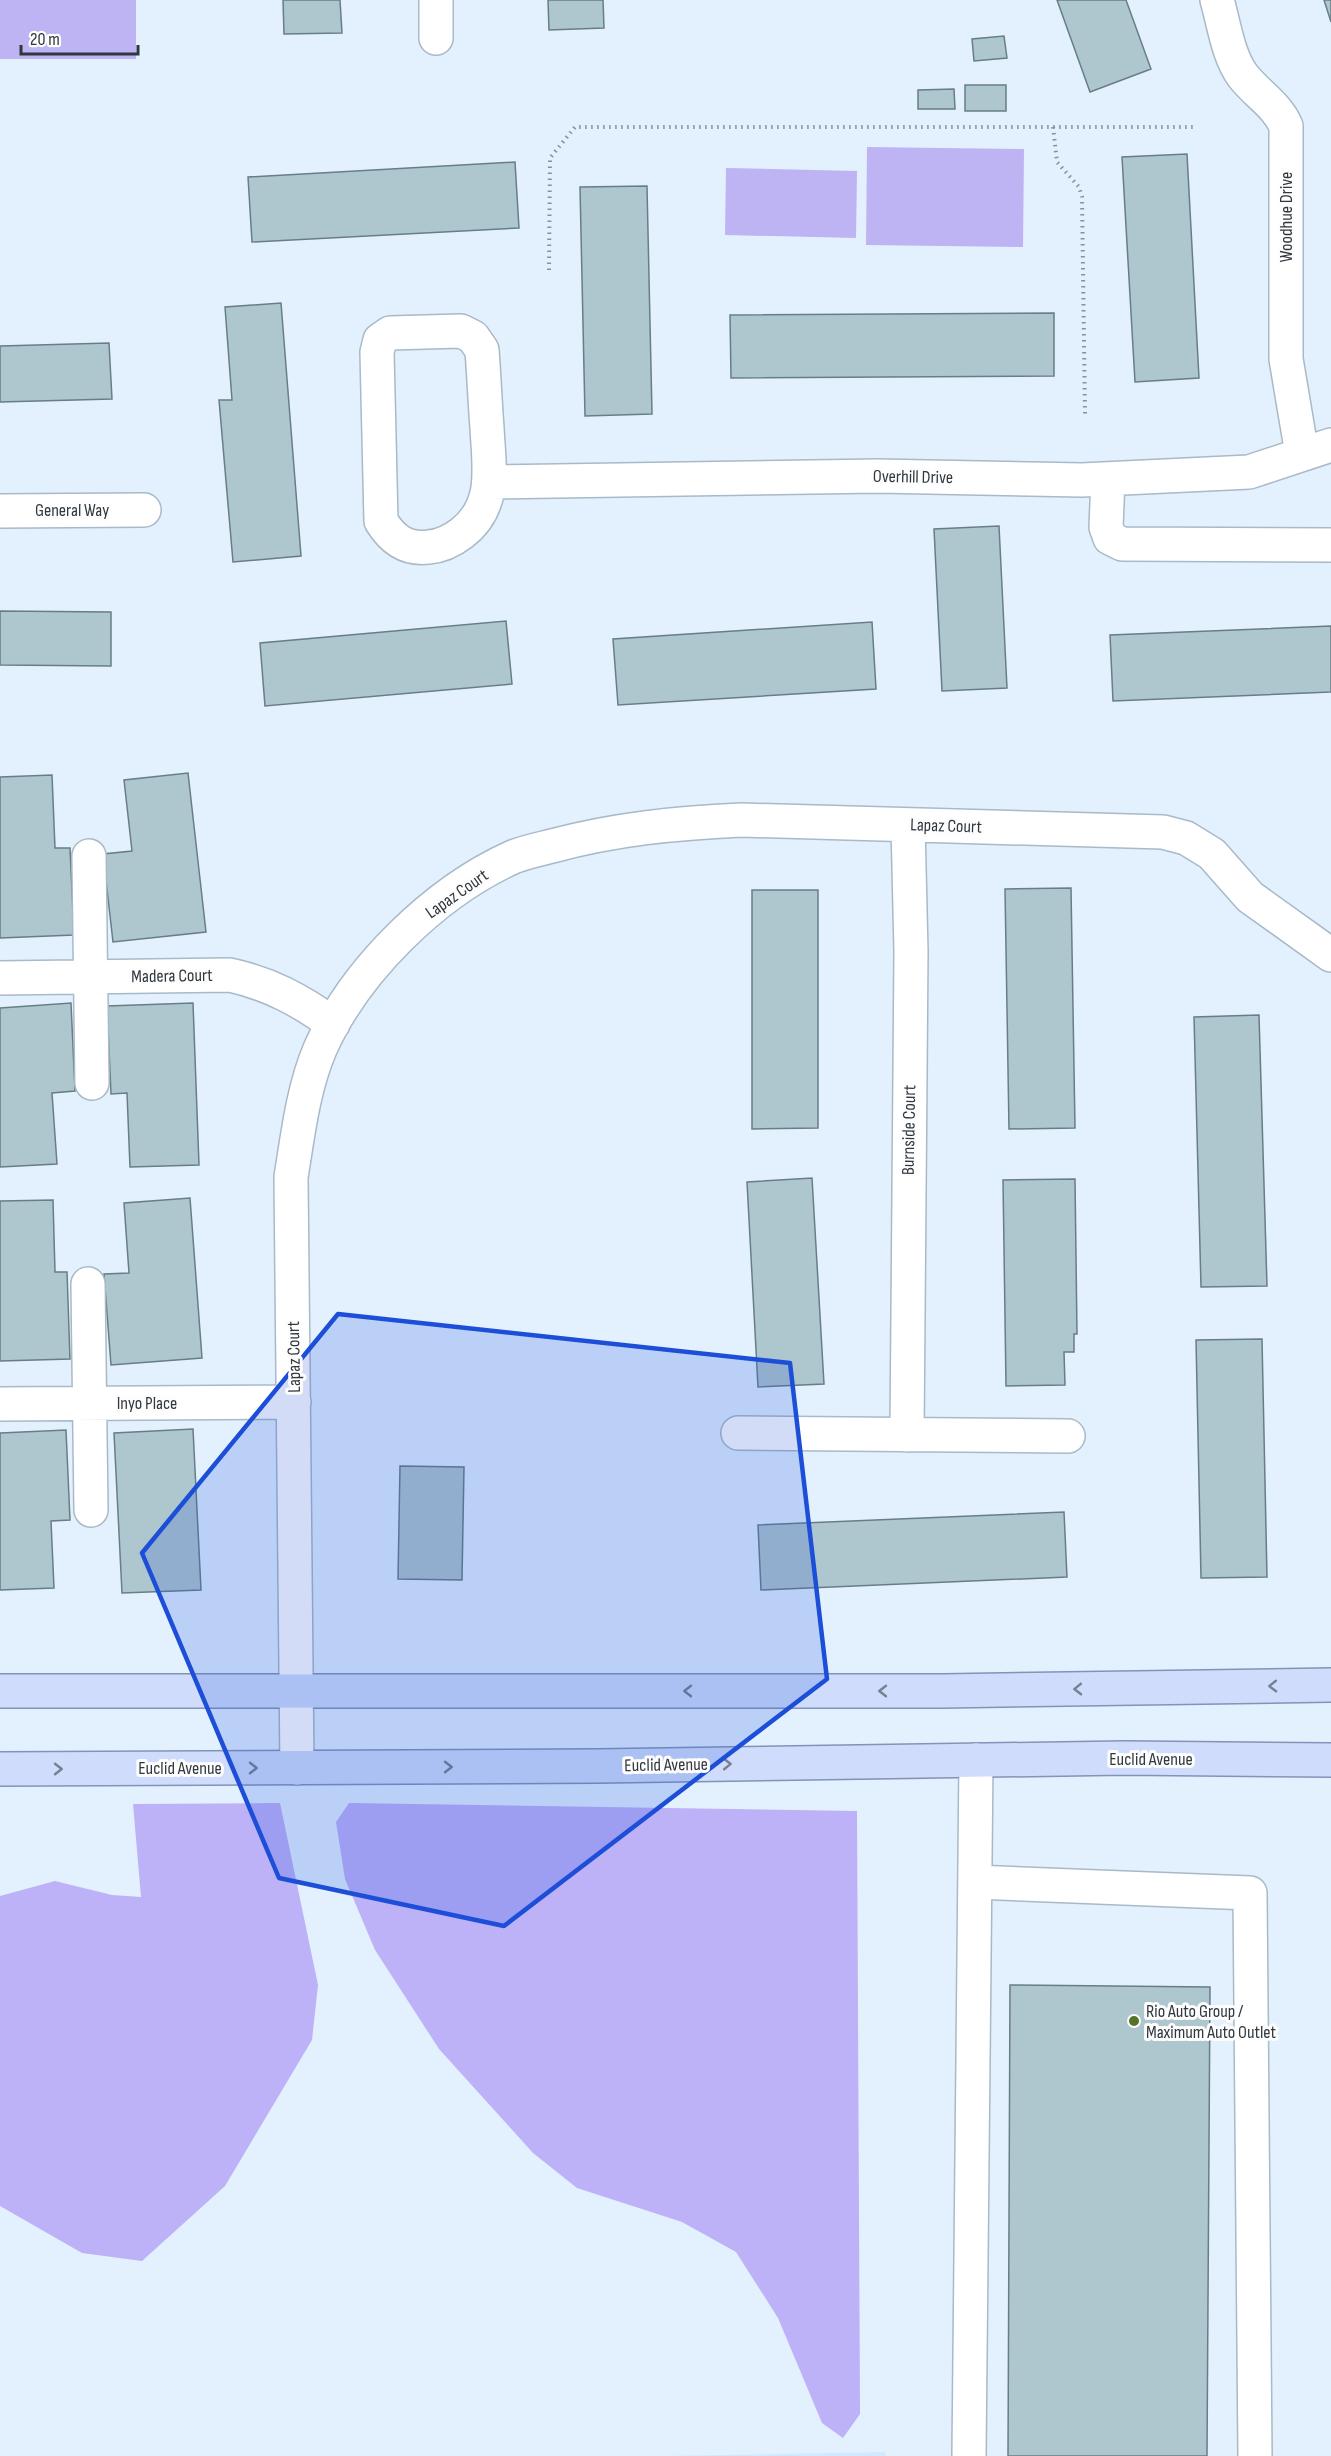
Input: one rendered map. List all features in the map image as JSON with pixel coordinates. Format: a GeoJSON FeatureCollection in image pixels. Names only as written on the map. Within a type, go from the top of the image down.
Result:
{"type":"FeatureCollection","features":[{"type":"Feature","properties":{"kind":"main road"},"geometry":{"type":"LineString","coordinates":[[0,1691],[943,1691],[1331,1685]]}},
{"type":"Feature","properties":{"kind":"main road","name":"Euclid Avenue"},"geometry":{"type":"LineString","coordinates":[[0,1769],[297,1768],[1124,1758],[1331,1760]]}},
{"type":"Feature","properties":{"kind":"street"},"geometry":{"type":"LineString","coordinates":[[436,0],[436,38]]}},
{"type":"Feature","properties":{"kind":"street","name":"Woodhue Drive"},"geometry":{"type":"LineString","coordinates":[[1217,0],[1236,64],[1242,75],[1281,116],[1286,126],[1286,359],[1317,449]]}},
{"type":"Feature","properties":{"kind":"street"},"geometry":{"type":"LineString","coordinates":[[461,331],[473,337],[482,350],[490,482],[484,507],[473,524],[453,540],[429,547],[405,545],[390,536],[381,521],[377,352],[380,340],[390,333],[461,331]]}},
{"type":"Feature","properties":{"kind":"street","name":"Overhill Drive"},"geometry":{"type":"LineString","coordinates":[[490,482],[878,476],[1108,478],[1249,472],[1317,449]]}},
{"type":"Feature","properties":{"kind":"street"},"geometry":{"type":"LineString","coordinates":[[1108,478],[1106,527],[1110,538],[1122,544],[1331,544]]}},
{"type":"Feature","properties":{"kind":"street","name":"General Way"},"geometry":{"type":"LineString","coordinates":[[0,511],[144,510]]}},
{"type":"Feature","properties":{"kind":"street","name":"Lapaz Court"},"geometry":{"type":"LineString","coordinates":[[297,1768],[291,1177],[302,1107],[320,1051],[333,1024],[365,976],[408,929],[458,889],[514,856],[593,835],[675,823],[741,820],[1163,832],[1186,838],[1212,854],[1250,897],[1331,955]]}},
{"type":"Feature","properties":{"kind":"street","name":"Burnside Court"},"geometry":{"type":"LineString","coordinates":[[907,1435],[911,952],[908,825]]}},
{"type":"Feature","properties":{"kind":"street"},"geometry":{"type":"LineString","coordinates":[[89,856],[92,1083]]}},
{"type":"Feature","properties":{"kind":"street","name":"Madera Court"},"geometry":{"type":"LineString","coordinates":[[0,978],[230,975],[255,981],[295,997],[333,1024]]}},
{"type":"Feature","properties":{"kind":"street"},"geometry":{"type":"LineString","coordinates":[[88,1284],[91,1510]]}},
{"type":"Feature","properties":{"kind":"street","name":"Inyo Place"},"geometry":{"type":"LineString","coordinates":[[0,1404],[294,1402]]}},
{"type":"Feature","properties":{"kind":"street"},"geometry":{"type":"LineString","coordinates":[[738,1433],[1068,1436]]}},
{"type":"Feature","properties":{"kind":"street"},"geometry":{"type":"LineString","coordinates":[[969,2456],[976,1760]]}},
{"type":"Feature","properties":{"kind":"street"},"geometry":{"type":"LineString","coordinates":[[975,1882],[1250,1893],[1255,2456]]}},
{"type":"Feature","properties":{"kind":"path"},"geometry":{"type":"LineString","coordinates":[[549,270],[550,158],[575,127],[1194,128]]}},
{"type":"Feature","properties":{"kind":"path"},"geometry":{"type":"LineString","coordinates":[[1053,127],[1057,162],[1079,187],[1082,197],[1085,414]]}},
{"type":"Feature","properties":{"kind":"highlighted area"},"geometry":{"type":"Polygon","coordinates":[[[338,1314],[790,1363],[827,1679],[504,1926],[279,1878],[142,1553],[338,1314]]]}},
{"type":"Feature","properties":{"kind":"shaded area"},"geometry":{"type":"Polygon","coordinates":[[[0,0],[136,0],[136,59],[0,59],[0,0]]]}},
{"type":"Feature","properties":{"kind":"shaded area"},"geometry":{"type":"Polygon","coordinates":[[[867,147],[1024,149],[1023,247],[866,245],[867,147]]]}},
{"type":"Feature","properties":{"kind":"shaded area"},"geometry":{"type":"Polygon","coordinates":[[[726,168],[857,171],[856,238],[725,235],[726,168]]]}},
{"type":"Feature","properties":{"kind":"shaded area"},"geometry":{"type":"Polygon","coordinates":[[[280,1803],[318,1985],[312,2040],[225,2186],[142,2261],[82,2253],[0,2206],[0,1896],[55,1881],[112,1895],[141,1897],[133,1804],[280,1803]]]}},
{"type":"Feature","properties":{"kind":"shaded area"},"geometry":{"type":"Polygon","coordinates":[[[349,1803],[857,1811],[860,2414],[843,2438],[822,2423],[778,2318],[736,2252],[682,2222],[577,2188],[533,2153],[439,2049],[375,1950],[345,1879],[336,1822],[349,1803]]]}},
{"type":"Feature","properties":{"kind":"shaded area"},"geometry":{"type":"Polygon","coordinates":[[[885,2452],[886,2456],[661,2456],[885,2452]]]}},
{"type":"Feature","properties":{"kind":"building"},"geometry":{"type":"Polygon","coordinates":[[[283,0],[340,0],[342,33],[284,34],[283,0]]]}},
{"type":"Feature","properties":{"kind":"building"},"geometry":{"type":"Polygon","coordinates":[[[548,0],[603,0],[604,28],[549,30],[548,0]]]}},
{"type":"Feature","properties":{"kind":"building"},"geometry":{"type":"Polygon","coordinates":[[[1057,0],[1126,0],[1151,69],[1090,92],[1057,0]]]}},
{"type":"Feature","properties":{"kind":"building"},"geometry":{"type":"Polygon","coordinates":[[[1324,0],[1331,0],[1331,22],[1324,0]]]}},
{"type":"Feature","properties":{"kind":"building"},"geometry":{"type":"Polygon","coordinates":[[[1004,36],[1007,58],[974,61],[972,39],[1004,36]]]}},
{"type":"Feature","properties":{"kind":"building"},"geometry":{"type":"Polygon","coordinates":[[[965,85],[1006,85],[1006,111],[965,111],[965,85]]]}},
{"type":"Feature","properties":{"kind":"building"},"geometry":{"type":"Polygon","coordinates":[[[954,89],[955,109],[918,109],[918,90],[954,89]]]}},
{"type":"Feature","properties":{"kind":"building"},"geometry":{"type":"Polygon","coordinates":[[[1187,154],[1199,378],[1135,382],[1122,157],[1187,154]]]}},
{"type":"Feature","properties":{"kind":"building"},"geometry":{"type":"Polygon","coordinates":[[[515,162],[519,228],[252,242],[248,177],[515,162]]]}},
{"type":"Feature","properties":{"kind":"building"},"geometry":{"type":"Polygon","coordinates":[[[647,186],[652,414],[585,416],[580,187],[647,186]]]}},
{"type":"Feature","properties":{"kind":"building"},"geometry":{"type":"Polygon","coordinates":[[[281,303],[301,556],[233,562],[219,400],[232,400],[225,307],[281,303]]]}},
{"type":"Feature","properties":{"kind":"building"},"geometry":{"type":"Polygon","coordinates":[[[1054,313],[1054,376],[731,378],[730,315],[1054,313]]]}},
{"type":"Feature","properties":{"kind":"building"},"geometry":{"type":"Polygon","coordinates":[[[109,343],[112,399],[0,402],[0,346],[109,343]]]}},
{"type":"Feature","properties":{"kind":"building"},"geometry":{"type":"Polygon","coordinates":[[[999,526],[1007,688],[942,691],[934,529],[999,526]]]}},
{"type":"Feature","properties":{"kind":"building"},"geometry":{"type":"Polygon","coordinates":[[[0,611],[111,612],[111,666],[0,665],[0,611]]]}},
{"type":"Feature","properties":{"kind":"building"},"geometry":{"type":"Polygon","coordinates":[[[506,621],[512,684],[265,706],[260,643],[506,621]]]}},
{"type":"Feature","properties":{"kind":"building"},"geometry":{"type":"Polygon","coordinates":[[[872,622],[876,689],[618,705],[613,639],[872,622]]]}},
{"type":"Feature","properties":{"kind":"building"},"geometry":{"type":"Polygon","coordinates":[[[1331,626],[1331,692],[1113,701],[1110,635],[1331,626]]]}},
{"type":"Feature","properties":{"kind":"building"},"geometry":{"type":"Polygon","coordinates":[[[188,773],[206,932],[113,942],[103,854],[132,851],[124,780],[188,773]]]}},
{"type":"Feature","properties":{"kind":"building"},"geometry":{"type":"Polygon","coordinates":[[[52,775],[55,848],[70,848],[74,935],[0,938],[0,777],[52,775]]]}},
{"type":"Feature","properties":{"kind":"building"},"geometry":{"type":"Polygon","coordinates":[[[1071,888],[1075,1128],[1009,1129],[1005,889],[1071,888]]]}},
{"type":"Feature","properties":{"kind":"building"},"geometry":{"type":"Polygon","coordinates":[[[752,890],[818,890],[818,1128],[752,1129],[752,890]]]}},
{"type":"Feature","properties":{"kind":"building"},"geometry":{"type":"Polygon","coordinates":[[[71,1003],[75,1091],[52,1093],[57,1164],[0,1167],[0,1008],[71,1003]]]}},
{"type":"Feature","properties":{"kind":"building"},"geometry":{"type":"Polygon","coordinates":[[[193,1003],[199,1165],[130,1167],[127,1093],[111,1094],[107,1006],[193,1003]]]}},
{"type":"Feature","properties":{"kind":"building"},"geometry":{"type":"Polygon","coordinates":[[[1259,1015],[1267,1286],[1201,1287],[1194,1017],[1259,1015]]]}},
{"type":"Feature","properties":{"kind":"building"},"geometry":{"type":"Polygon","coordinates":[[[812,1178],[824,1384],[758,1387],[747,1182],[812,1178]]]}},
{"type":"Feature","properties":{"kind":"building"},"geometry":{"type":"Polygon","coordinates":[[[1075,1179],[1077,1334],[1074,1334],[1074,1352],[1064,1352],[1065,1385],[1006,1386],[1003,1180],[1075,1179]]]}},
{"type":"Feature","properties":{"kind":"building"},"geometry":{"type":"Polygon","coordinates":[[[190,1198],[202,1358],[111,1365],[104,1274],[129,1273],[124,1203],[190,1198]]]}},
{"type":"Feature","properties":{"kind":"building"},"geometry":{"type":"Polygon","coordinates":[[[53,1200],[55,1272],[67,1272],[70,1359],[0,1361],[0,1201],[53,1200]]]}},
{"type":"Feature","properties":{"kind":"building"},"geometry":{"type":"Polygon","coordinates":[[[1262,1339],[1267,1577],[1201,1578],[1196,1340],[1262,1339]]]}},
{"type":"Feature","properties":{"kind":"building"},"geometry":{"type":"Polygon","coordinates":[[[193,1429],[201,1590],[122,1593],[114,1433],[193,1429]]]}},
{"type":"Feature","properties":{"kind":"building"},"geometry":{"type":"Polygon","coordinates":[[[66,1430],[70,1520],[51,1521],[54,1588],[0,1590],[0,1433],[66,1430]]]}},
{"type":"Feature","properties":{"kind":"building"},"geometry":{"type":"Polygon","coordinates":[[[400,1466],[464,1467],[462,1580],[398,1579],[400,1466]]]}},
{"type":"Feature","properties":{"kind":"building"},"geometry":{"type":"Polygon","coordinates":[[[1064,1512],[1067,1577],[761,1590],[758,1525],[1064,1512]]]}},
{"type":"Feature","properties":{"kind":"building"},"geometry":{"type":"Polygon","coordinates":[[[1010,1985],[1210,1987],[1207,2456],[1008,2456],[1010,1985]]]}},
{"type":"Feature","properties":{"kind":"place","name":"Rio Auto Group / Maximum Auto Outlet"},"geometry":{"type":"Point","coordinates":[1134,2021]}}]}
